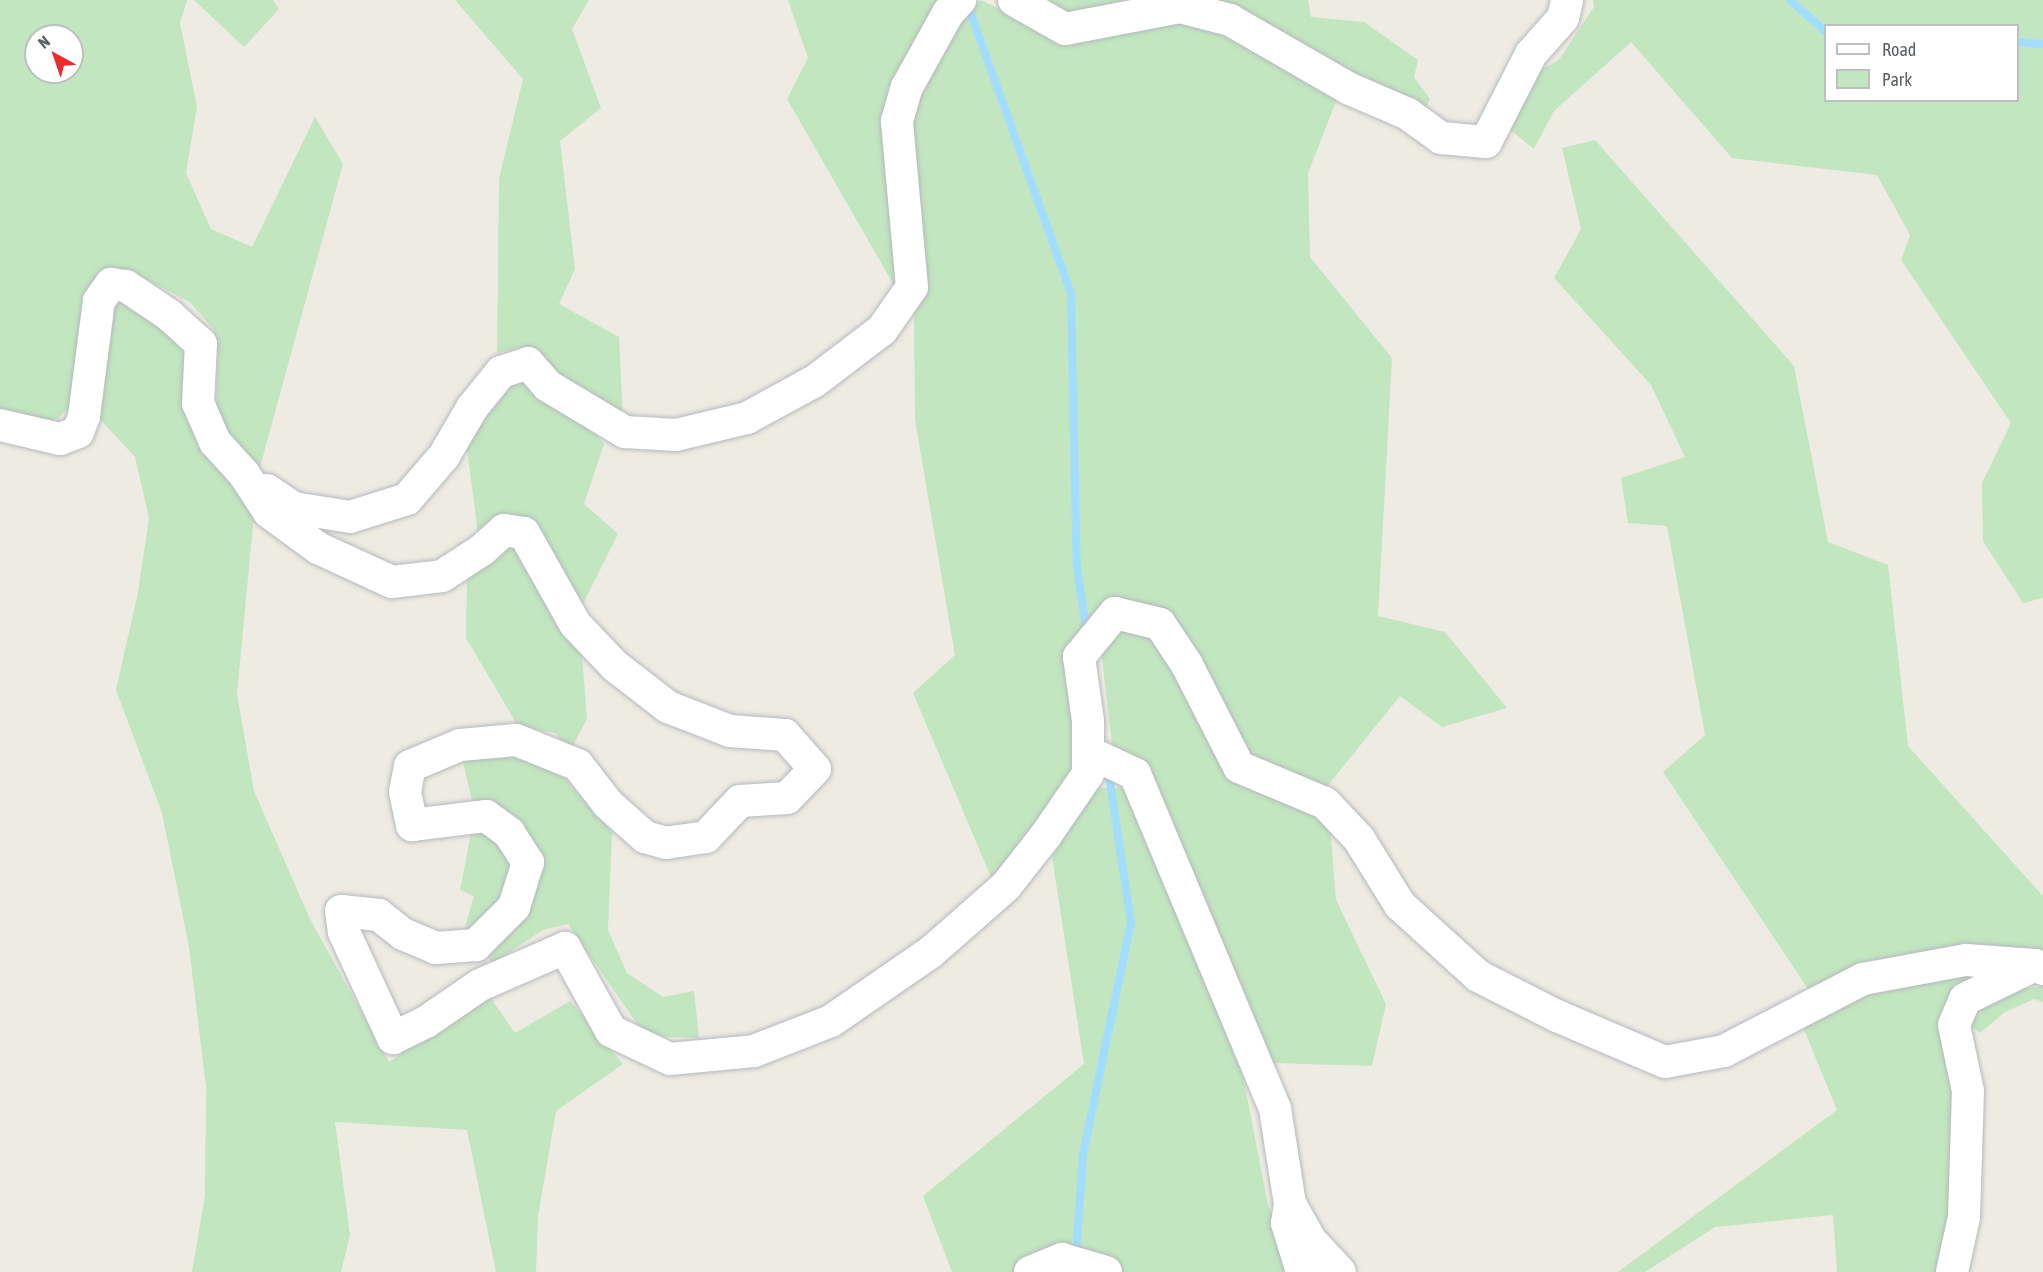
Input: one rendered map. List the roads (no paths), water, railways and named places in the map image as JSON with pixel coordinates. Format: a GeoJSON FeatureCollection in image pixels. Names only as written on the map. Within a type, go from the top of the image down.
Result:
{"type":"FeatureCollection","features":[{"type":"Feature","properties":{"kind":"street"},"geometry":{"type":"LineString","coordinates":[[244,474],[294,508],[350,517],[407,499],[444,456],[501,372],[528,363],[548,386],[625,432],[676,435],[747,418],[815,381],[882,330],[912,287],[897,121],[907,87],[948,13],[960,0]]}},
{"type":"Feature","properties":{"kind":"street"},"geometry":{"type":"LineString","coordinates":[[1014,0],[1065,29],[1180,7],[1230,20],[1350,89],[1408,114],[1441,138],[1486,142],[1531,54],[1563,18],[1567,0]]}},
{"type":"Feature","properties":{"kind":"street"},"geometry":{"type":"LineString","coordinates":[[0,425],[60,439],[78,432],[84,416],[99,301],[111,284],[126,286],[169,315],[201,344],[198,403],[215,442],[244,474],[269,512],[318,548],[392,582],[442,576],[482,550],[504,530],[524,533],[575,624],[615,666],[668,707],[730,731],[785,735],[815,768],[788,798],[740,801],[706,837],[666,843],[645,837],[608,804],[578,765],[516,740],[460,745],[410,766],[405,792],[412,825],[486,816],[509,833],[528,862],[514,907],[476,945],[436,948],[403,934],[379,915],[341,911],[344,932],[393,1038],[426,1022],[480,985],[565,948],[611,1031],[670,1059],[754,1051],[831,1021],[931,952],[1006,886],[1088,774],[1079,657],[1115,613],[1160,624],[1186,665],[1239,767],[1325,803],[1359,839],[1400,905],[1478,976],[1557,1016],[1665,1062],[1724,1052],[1863,980],[1966,960],[2039,967]]}},
{"type":"Feature","properties":{"kind":"street"},"geometry":{"type":"LineString","coordinates":[[1088,752],[1135,774],[1275,1109],[1290,1204],[1287,1223],[1302,1272]]}},
{"type":"Feature","properties":{"kind":"street"},"geometry":{"type":"LineString","coordinates":[[1952,1272],[1964,1217],[1968,1091],[1954,1025],[1965,999],[2039,967]]}},
{"type":"Feature","properties":{"kind":"street"},"geometry":{"type":"LineString","coordinates":[[1290,1204],[1311,1240],[1340,1272]]}},
{"type":"Feature","properties":{"kind":"street"},"geometry":{"type":"LineString","coordinates":[[1030,1272],[1062,1259],[1106,1272]]}},
{"type":"Feature","properties":{"kind":"waterway"},"geometry":{"type":"LineString","coordinates":[[1790,0],[1824,30]]}},
{"type":"Feature","properties":{"kind":"waterway"},"geometry":{"type":"LineString","coordinates":[[967,3],[1071,293],[1077,568],[1087,635]]}},
{"type":"Feature","properties":{"kind":"waterway"},"geometry":{"type":"LineString","coordinates":[[2019,42],[2043,44]]}},
{"type":"Feature","properties":{"kind":"waterway"},"geometry":{"type":"LineString","coordinates":[[1076,1256],[1083,1154],[1131,923],[1108,769]]}}]}
